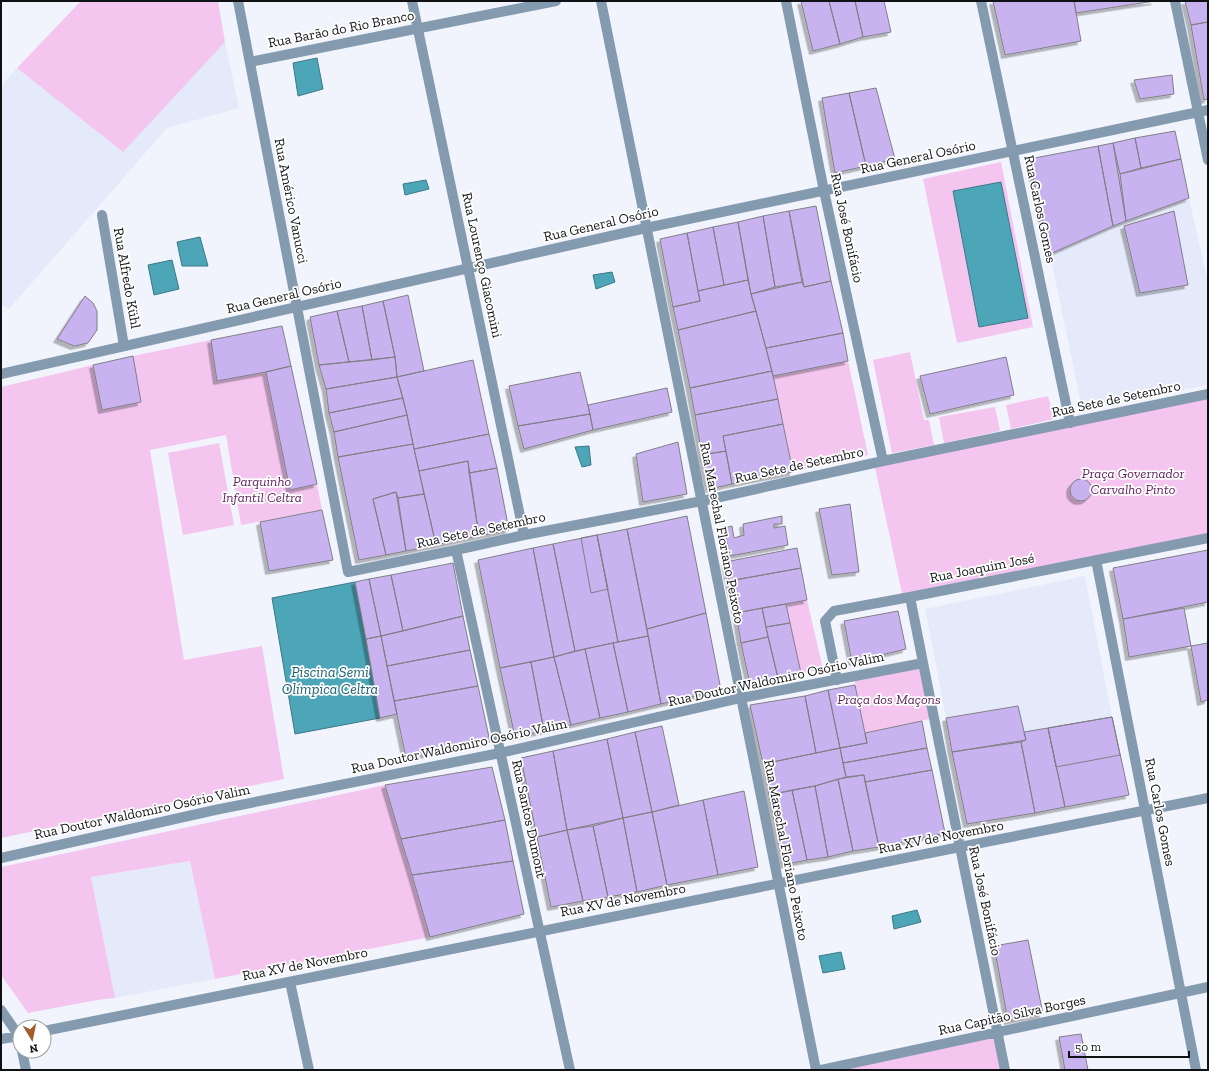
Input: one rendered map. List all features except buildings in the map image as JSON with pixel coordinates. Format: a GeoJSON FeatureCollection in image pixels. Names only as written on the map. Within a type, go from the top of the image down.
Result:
{"type":"FeatureCollection","features":[{"type":"Feature","properties":{"kind":"street","name":"Rua Américo Vanucci"},"geometry":{"type":"LineString","coordinates":[[238,1],[348,572]]}},
{"type":"Feature","properties":{"kind":"street","name":"Rua Lourenço Giacomini"},"geometry":{"type":"LineString","coordinates":[[412,1],[524,535]]}},
{"type":"Feature","properties":{"kind":"street","name":"Rua Barão do Rio Branco"},"geometry":{"type":"LineString","coordinates":[[250,62],[556,1]]}},
{"type":"Feature","properties":{"kind":"street","name":"Rua Marechal Floriano Peixoto"},"geometry":{"type":"LineString","coordinates":[[601,1],[816,1070]]}},
{"type":"Feature","properties":{"kind":"street","name":"Rua José Bonifácio"},"geometry":{"type":"LineString","coordinates":[[786,1],[824,191],[883,461]]}},
{"type":"Feature","properties":{"kind":"street","name":"Rua Carlos Gomes"},"geometry":{"type":"LineString","coordinates":[[981,1],[1070,423]]}},
{"type":"Feature","properties":{"kind":"street"},"geometry":{"type":"LineString","coordinates":[[1175,1],[1203,111],[1208,160]]}},
{"type":"Feature","properties":{"kind":"street","name":"Rua General Osório"},"geometry":{"type":"LineString","coordinates":[[1,374],[646,228],[1203,111]]}},
{"type":"Feature","properties":{"kind":"street","name":"Rua Alfredo Kühl"},"geometry":{"type":"LineString","coordinates":[[102,215],[124,346]]}},
{"type":"Feature","properties":{"kind":"street","name":"Rua Sete de Setembro"},"geometry":{"type":"LineString","coordinates":[[348,572],[524,535],[702,501],[883,461],[1208,394]]}},
{"type":"Feature","properties":{"kind":"street","name":"Rua Joaquim José"},"geometry":{"type":"LineString","coordinates":[[837,680],[825,621],[834,611],[1208,538]]}},
{"type":"Feature","properties":{"kind":"street","name":"Rua Santos Dumont"},"geometry":{"type":"LineString","coordinates":[[456,550],[570,1070]]}},
{"type":"Feature","properties":{"kind":"street","name":"Rua Carlos Gomes"},"geometry":{"type":"LineString","coordinates":[[1096,560],[1196,1070]]}},
{"type":"Feature","properties":{"kind":"street","name":"Rua José Bonifácio"},"geometry":{"type":"LineString","coordinates":[[910,597],[1005,1070]]}},
{"type":"Feature","properties":{"kind":"street","name":"Rua Doutor Waldomiro Osório Valim"},"geometry":{"type":"LineString","coordinates":[[1,858],[215,810],[500,753],[741,698],[923,663]]}},
{"type":"Feature","properties":{"kind":"street","name":"Rua XV de Novembro"},"geometry":{"type":"LineString","coordinates":[[52,1029],[1208,798]]}},
{"type":"Feature","properties":{"kind":"street"},"geometry":{"type":"LineString","coordinates":[[290,982],[309,1070]]}},
{"type":"Feature","properties":{"kind":"street","name":"Rua Capitão Silva Borges"},"geometry":{"type":"LineString","coordinates":[[821,1070],[1208,987]]}},
{"type":"Feature","properties":{"kind":"street"},"geometry":{"type":"LineString","coordinates":[[1,1010],[12,1026]]}},
{"type":"Feature","properties":{"kind":"street"},"geometry":{"type":"LineString","coordinates":[[1,1039],[12,1038]]}},
{"type":"Feature","properties":{"kind":"street"},"geometry":{"type":"LineString","coordinates":[[24,1059],[26,1070]]}},
{"type":"Feature","properties":{"kind":"shaded area"},"geometry":{"type":"Polygon","coordinates":[[[225,42],[239,108],[167,128],[9,309],[1,304],[1,86],[17,68],[123,151],[225,42]]]}},
{"type":"Feature","properties":{"kind":"shaded area"},"geometry":{"type":"Polygon","coordinates":[[[1189,198],[1208,283],[1208,385],[1082,409],[1050,254],[1113,226],[1189,198]]]}},
{"type":"Feature","properties":{"kind":"shaded area"},"geometry":{"type":"Polygon","coordinates":[[[1085,576],[1112,717],[1024,732],[1018,706],[946,718],[925,609],[1085,576]]]}},
{"type":"Feature","properties":{"kind":"shaded area"},"geometry":{"type":"Polygon","coordinates":[[[190,861],[215,979],[115,998],[91,877],[190,861]]]}},
{"type":"Feature","properties":{"kind":"green space"},"geometry":{"type":"Polygon","coordinates":[[[81,1],[218,1],[225,42],[123,152],[17,68],[81,1]]]}},
{"type":"Feature","properties":{"kind":"green space"},"geometry":{"type":"Polygon","coordinates":[[[1001,162],[1033,327],[957,343],[923,179],[1001,162]]]}},
{"type":"Feature","properties":{"kind":"green space","name":"Parquinho Infantil Celtra"},"geometry":{"type":"Polygon","coordinates":[[[211,340],[217,381],[266,372],[290,490],[317,484],[322,510],[241,525],[226,435],[150,450],[184,660],[262,646],[284,779],[1,838],[1,387],[93,365],[102,410],[141,402],[133,356],[211,340]]]}},
{"type":"Feature","properties":{"kind":"green space"},"geometry":{"type":"Polygon","coordinates":[[[910,352],[924,420],[929,420],[934,445],[892,453],[873,360],[910,352]]]}},
{"type":"Feature","properties":{"kind":"green space"},"geometry":{"type":"Polygon","coordinates":[[[848,361],[868,455],[793,472],[773,376],[848,361]]]}},
{"type":"Feature","properties":{"kind":"green space","name":"Praça Governador Carvalho Pinto"},"geometry":{"type":"Polygon","coordinates":[[[1208,394],[1208,538],[903,598],[874,463],[1208,394]]]}},
{"type":"Feature","properties":{"kind":"green space"},"geometry":{"type":"Polygon","coordinates":[[[1048,396],[1054,419],[1011,429],[1006,405],[1048,396]]]}},
{"type":"Feature","properties":{"kind":"green space"},"geometry":{"type":"Polygon","coordinates":[[[995,407],[1000,431],[944,443],[939,417],[995,407]]]}},
{"type":"Feature","properties":{"kind":"green space"},"geometry":{"type":"Polygon","coordinates":[[[219,443],[234,525],[183,535],[168,453],[219,443]]]}},
{"type":"Feature","properties":{"kind":"green space"},"geometry":{"type":"Polygon","coordinates":[[[807,600],[823,669],[801,673],[786,604],[807,600]]]}},
{"type":"Feature","properties":{"kind":"green space","name":"Praça dos Maçons"},"geometry":{"type":"Polygon","coordinates":[[[923,663],[934,718],[865,733],[854,677],[923,663]]]}},
{"type":"Feature","properties":{"kind":"green space"},"geometry":{"type":"Polygon","coordinates":[[[385,785],[430,937],[215,979],[190,861],[91,877],[115,998],[28,1013],[1,975],[1,867],[385,785]]]}},
{"type":"Feature","properties":{"kind":"green space"},"geometry":{"type":"Polygon","coordinates":[[[998,1032],[1005,1070],[821,1070],[998,1032]]]}},
{"type":"Feature","properties":{"kind":"water"},"geometry":{"type":"Polygon","coordinates":[[[317,58],[323,89],[298,96],[293,63],[317,58]]]}},
{"type":"Feature","properties":{"kind":"water"},"geometry":{"type":"Polygon","coordinates":[[[426,180],[429,189],[405,195],[403,184],[426,180]]]}},
{"type":"Feature","properties":{"kind":"water"},"geometry":{"type":"Polygon","coordinates":[[[1001,182],[1028,318],[979,327],[953,191],[1001,182]]]}},
{"type":"Feature","properties":{"kind":"water"},"geometry":{"type":"Polygon","coordinates":[[[200,237],[208,266],[182,266],[177,242],[200,237]]]}},
{"type":"Feature","properties":{"kind":"water"},"geometry":{"type":"Polygon","coordinates":[[[172,260],[179,289],[154,295],[148,265],[172,260]]]}},
{"type":"Feature","properties":{"kind":"water"},"geometry":{"type":"Polygon","coordinates":[[[612,272],[615,282],[596,289],[593,275],[612,272]]]}},
{"type":"Feature","properties":{"kind":"water"},"geometry":{"type":"Polygon","coordinates":[[[589,446],[591,465],[582,467],[575,447],[589,446]]]}},
{"type":"Feature","properties":{"kind":"water","name":"Piscina Semi Olímpica Celtra"},"geometry":{"type":"Polygon","coordinates":[[[355,582],[380,718],[295,734],[272,598],[355,582]]]}},
{"type":"Feature","properties":{"kind":"water"},"geometry":{"type":"Polygon","coordinates":[[[917,910],[921,922],[894,929],[892,916],[917,910]]]}},
{"type":"Feature","properties":{"kind":"water"},"geometry":{"type":"Polygon","coordinates":[[[841,952],[845,969],[823,973],[819,956],[841,952]]]}}]}
